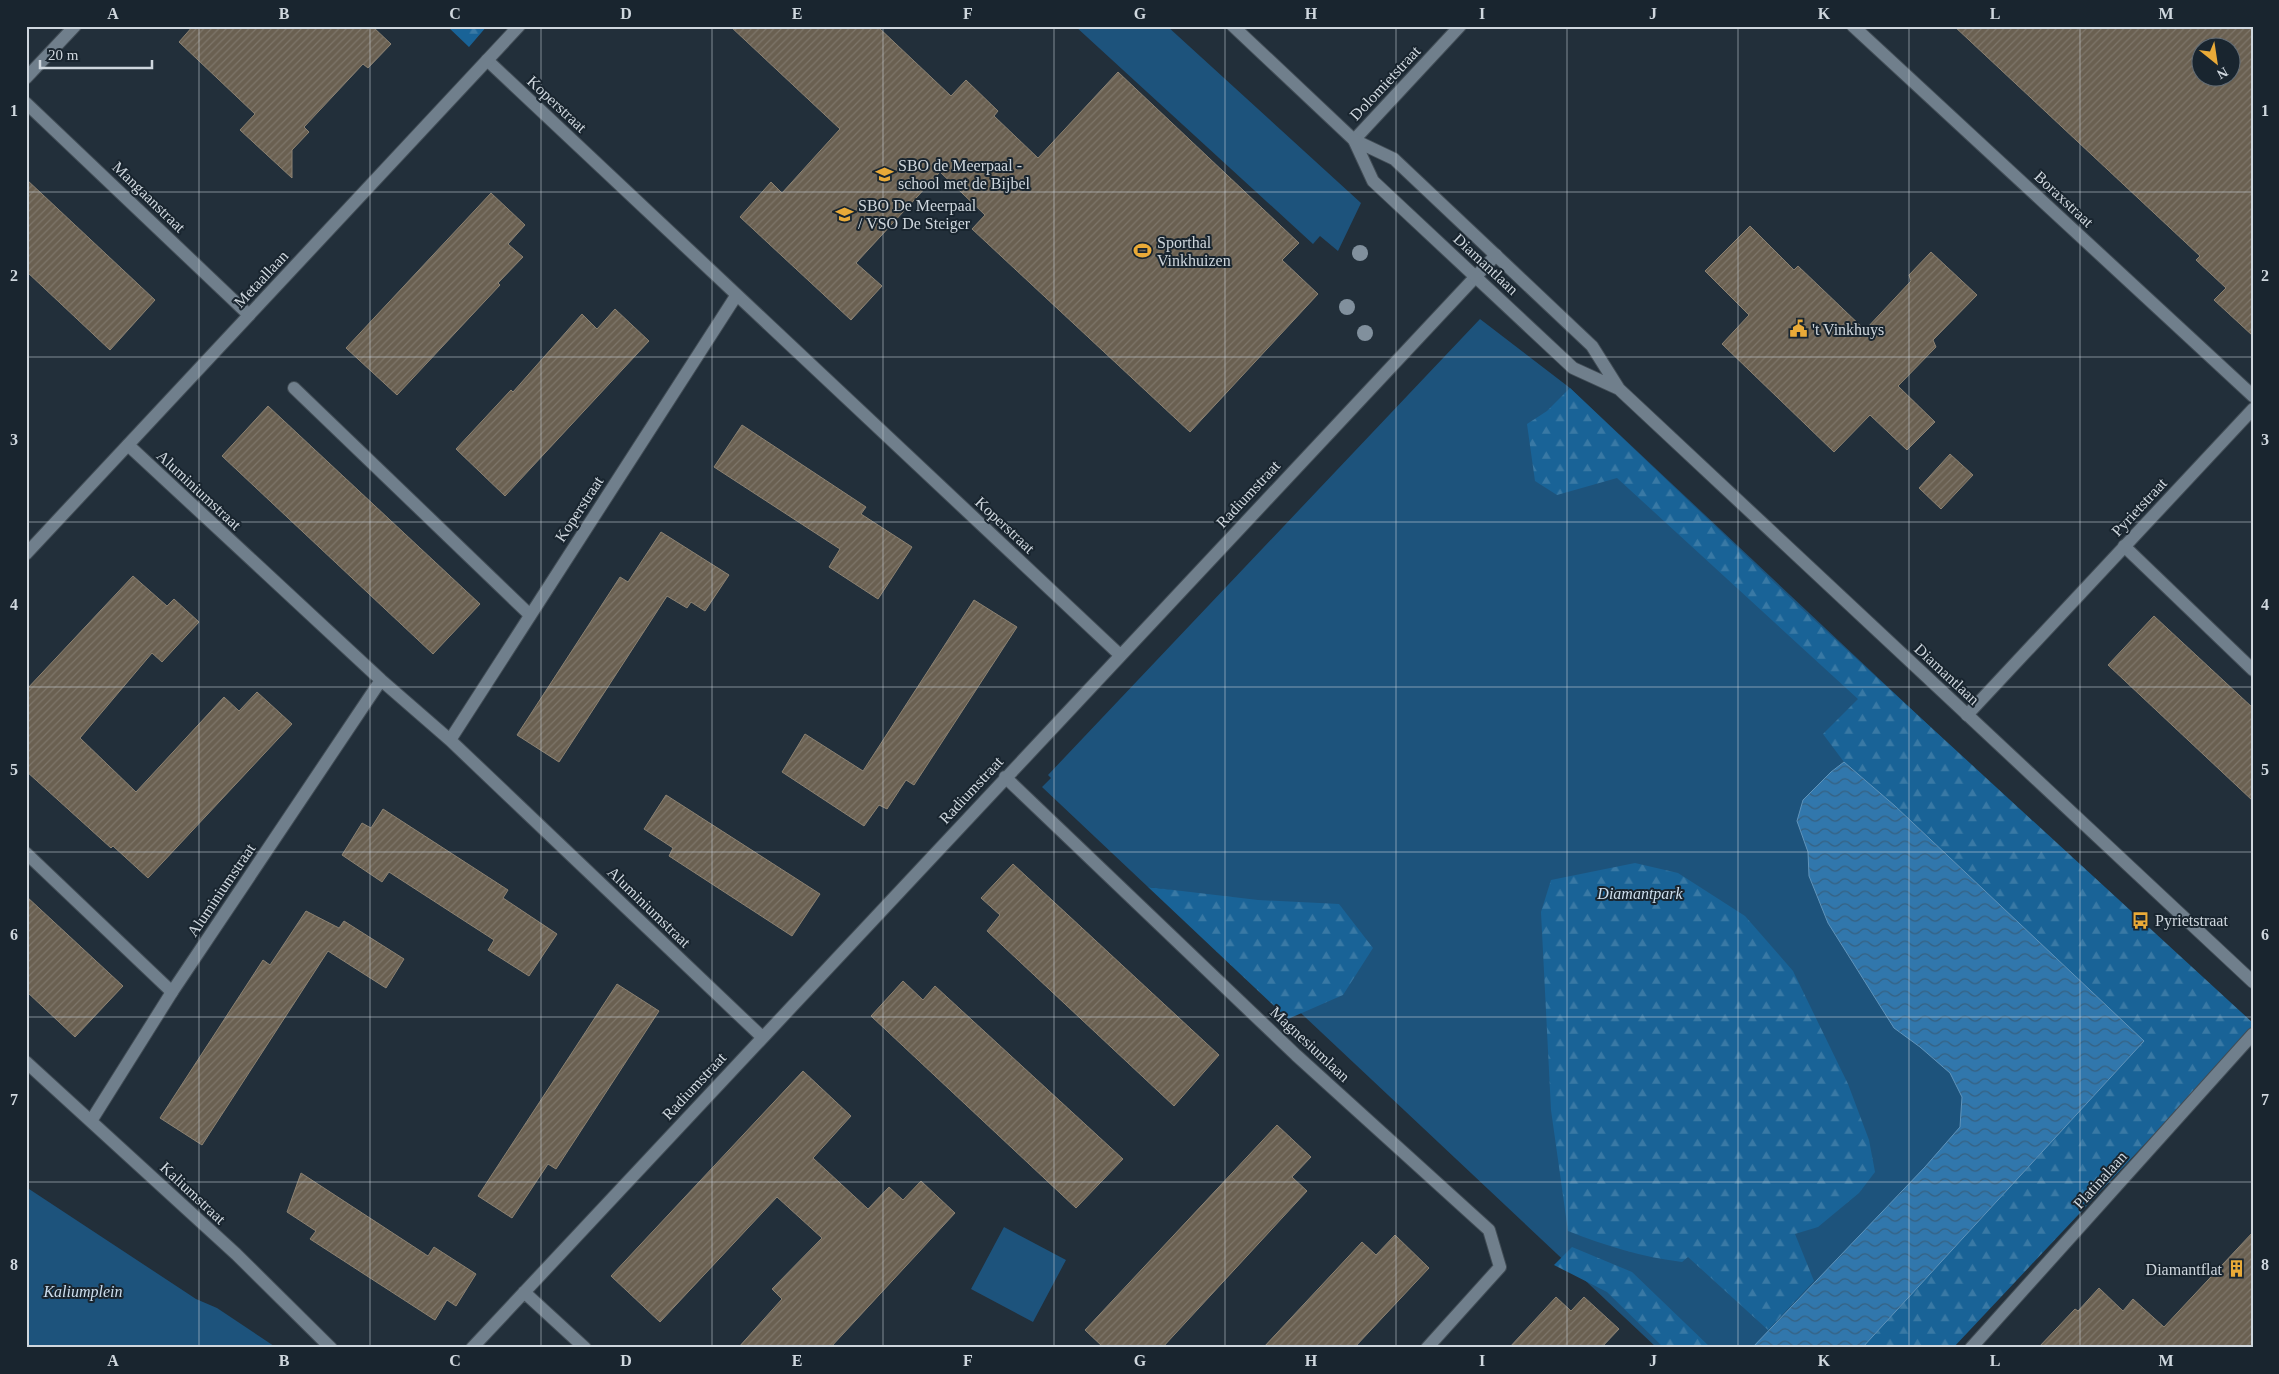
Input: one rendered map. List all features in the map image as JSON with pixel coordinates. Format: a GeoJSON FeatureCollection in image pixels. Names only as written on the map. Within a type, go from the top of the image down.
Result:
{"type":"FeatureCollection","features":[{"type":"Feature","properties":{"kind":"street"},"geometry":{"type":"LineString","coordinates":[[26,78],[75,26]]}},
{"type":"Feature","properties":{"kind":"street","name":"Metaallaan"},"geometry":{"type":"LineString","coordinates":[[26,554],[519,26]]}},
{"type":"Feature","properties":{"kind":"street","name":"Diamantlaan"},"geometry":{"type":"LineString","coordinates":[[1233,26],[1354,140],[1394,159],[1592,346],[1619,388],[2253,982]]}},
{"type":"Feature","properties":{"kind":"street","name":"Dolomietstraat"},"geometry":{"type":"LineString","coordinates":[[1354,140],[1460,26]]}},
{"type":"Feature","properties":{"kind":"street","name":"Boraxstraat"},"geometry":{"type":"LineString","coordinates":[[1853,26],[2253,396]]}},
{"type":"Feature","properties":{"kind":"street","name":"Koperstraat"},"geometry":{"type":"LineString","coordinates":[[487,60],[1120,655]]}},
{"type":"Feature","properties":{"kind":"street","name":"Mangaanstraat"},"geometry":{"type":"LineString","coordinates":[[26,103],[249,315]]}},
{"type":"Feature","properties":{"kind":"street","name":"Diamantlaan"},"geometry":{"type":"LineString","coordinates":[[1354,140],[1372,181],[1573,368],[1619,388]]}},
{"type":"Feature","properties":{"kind":"street","name":"Radiumstraat"},"geometry":{"type":"LineString","coordinates":[[472,1348],[1496,255]]}},
{"type":"Feature","properties":{"kind":"street","name":"Koperstraat"},"geometry":{"type":"LineString","coordinates":[[450,740],[736,296]]}},
{"type":"Feature","properties":{"kind":"street"},"geometry":{"type":"LineString","coordinates":[[294,388],[530,615]]}},
{"type":"Feature","properties":{"kind":"street","name":"Pyrietstraat"},"geometry":{"type":"LineString","coordinates":[[1967,715],[2253,410]]}},
{"type":"Feature","properties":{"kind":"street","name":"Aluminiumstraat"},"geometry":{"type":"LineString","coordinates":[[128,446],[381,680],[450,740],[762,1037]]}},
{"type":"Feature","properties":{"kind":"street"},"geometry":{"type":"LineString","coordinates":[[2124,546],[2253,670]]}},
{"type":"Feature","properties":{"kind":"street","name":"Aluminiumstraat"},"geometry":{"type":"LineString","coordinates":[[91,1121],[172,992],[381,680]]}},
{"type":"Feature","properties":{"kind":"street","name":"Magnesiumlaan"},"geometry":{"type":"LineString","coordinates":[[1005,777],[1296,1055],[1489,1230],[1500,1267],[1427,1348]]}},
{"type":"Feature","properties":{"kind":"street"},"geometry":{"type":"LineString","coordinates":[[26,853],[172,992]]}},
{"type":"Feature","properties":{"kind":"street","name":"Platinalaan"},"geometry":{"type":"LineString","coordinates":[[1971,1348],[2253,1034]]}},
{"type":"Feature","properties":{"kind":"street","name":"Kaliumstraat"},"geometry":{"type":"LineString","coordinates":[[27,1066],[91,1121],[236,1254],[331,1348]]}},
{"type":"Feature","properties":{"kind":"street"},"geometry":{"type":"LineString","coordinates":[[524,1292],[585,1348]]}},
{"type":"Feature","properties":{"kind":"green space"},"geometry":{"type":"Polygon","coordinates":[[[447,26],[487,26],[469,47],[447,26]]]}},
{"type":"Feature","properties":{"kind":"green space"},"geometry":{"type":"Polygon","coordinates":[[[1075,26],[1167,26],[1361,203],[1338,251],[1320,236],[1313,244],[1075,26]]]}},
{"type":"Feature","properties":{"kind":"green space","name":"Diamantpark"},"geometry":{"type":"Polygon","coordinates":[[[1480,319],[1570,388],[2209,989],[1871,1348],[1657,1348],[1170,890],[1148,887],[1042,787],[1051,778],[1048,775],[1480,319]]]}},
{"type":"Feature","properties":{"kind":"green space"},"geometry":{"type":"Polygon","coordinates":[[[1570,388],[1800,607],[2253,1023],[2253,1029],[1953,1348],[1862,1348],[2144,1041],[1895,806],[1844,762],[1823,734],[1858,699],[1617,478],[1557,495],[1535,481],[1527,424],[1547,411],[1570,388]]]}},
{"type":"Feature","properties":{"kind":"green space"},"geometry":{"type":"Polygon","coordinates":[[[1635,863],[1678,873],[1745,916],[1793,971],[1848,1084],[1869,1140],[1875,1172],[1859,1193],[1818,1227],[1795,1234],[1814,1281],[1768,1330],[1688,1257],[1682,1262],[1638,1254],[1568,1231],[1551,1110],[1541,912],[1551,880],[1635,863]]]}},
{"type":"Feature","properties":{"kind":"green space"},"geometry":{"type":"Polygon","coordinates":[[[1148,887],[1258,900],[1339,904],[1373,948],[1343,995],[1288,1019],[1148,887]]]}},
{"type":"Feature","properties":{"kind":"green space","name":"Kaliumplein"},"geometry":{"type":"Polygon","coordinates":[[[26,1187],[196,1299],[217,1308],[277,1348],[26,1348],[26,1187]]]}},
{"type":"Feature","properties":{"kind":"green space"},"geometry":{"type":"Polygon","coordinates":[[[1004,1227],[1066,1260],[1033,1322],[971,1289],[1004,1227]]]}},
{"type":"Feature","properties":{"kind":"green space"},"geometry":{"type":"Polygon","coordinates":[[[1572,1247],[1632,1272],[1711,1348],[1664,1348],[1607,1292],[1554,1265],[1572,1247]]]}},
{"type":"Feature","properties":{"kind":"water"},"geometry":{"type":"Polygon","coordinates":[[[1844,762],[1895,806],[2144,1041],[1862,1348],[1752,1348],[1925,1167],[1960,1127],[1962,1097],[1950,1073],[1894,1028],[1828,923],[1809,876],[1808,852],[1797,821],[1803,800],[1831,772],[1844,762]]]}},
{"type":"Feature","properties":{"kind":"building"},"geometry":{"type":"Polygon","coordinates":[[[193,26],[372,26],[391,44],[368,68],[363,64],[304,127],[309,132],[292,150],[292,178],[240,130],[255,114],[179,42],[193,26]]]}},
{"type":"Feature","properties":{"kind":"building"},"geometry":{"type":"Polygon","coordinates":[[[730,26],[877,26],[951,96],[966,80],[998,111],[994,116],[1038,158],[1118,72],[1299,243],[1282,260],[1318,294],[1190,432],[972,229],[985,215],[940,172],[856,263],[882,286],[851,320],[740,217],[771,182],[782,193],[840,129],[730,26]]]}},
{"type":"Feature","properties":{"kind":"building"},"geometry":{"type":"Polygon","coordinates":[[[1954,26],[2253,26],[2253,336],[2214,300],[2226,288],[2196,260],[2200,256],[1954,26]]]}},
{"type":"Feature","properties":{"kind":"building"},"geometry":{"type":"Polygon","coordinates":[[[26,179],[155,300],[110,350],[26,271],[26,179]]]}},
{"type":"Feature","properties":{"kind":"building"},"geometry":{"type":"Polygon","coordinates":[[[491,193],[525,225],[508,244],[523,257],[498,283],[500,285],[397,395],[346,348],[491,193]]]}},
{"type":"Feature","properties":{"kind":"building","name":"'t Vinkhuys"},"geometry":{"type":"Polygon","coordinates":[[[1750,226],[1794,270],[1798,266],[1865,330],[1911,281],[1909,275],[1931,252],[1977,295],[1933,340],[1936,347],[1898,386],[1935,422],[1907,450],[1870,415],[1834,452],[1722,344],[1749,315],[1705,271],[1750,226]]]}},
{"type":"Feature","properties":{"kind":"building"},"geometry":{"type":"Polygon","coordinates":[[[615,309],[649,341],[505,496],[456,449],[511,390],[513,392],[582,314],[597,329],[615,309]]]}},
{"type":"Feature","properties":{"kind":"building"},"geometry":{"type":"Polygon","coordinates":[[[268,406],[480,604],[433,654],[222,456],[268,406]]]}},
{"type":"Feature","properties":{"kind":"building"},"geometry":{"type":"Polygon","coordinates":[[[742,425],[866,507],[861,514],[912,547],[878,599],[829,567],[840,549],[714,467],[742,425]]]}},
{"type":"Feature","properties":{"kind":"building"},"geometry":{"type":"Polygon","coordinates":[[[1950,454],[1973,475],[1941,509],[1919,488],[1950,454]]]}},
{"type":"Feature","properties":{"kind":"building"},"geometry":{"type":"Polygon","coordinates":[[[661,532],[729,575],[705,611],[691,602],[687,608],[667,596],[559,762],[517,735],[620,577],[628,582],[661,532]]]}},
{"type":"Feature","properties":{"kind":"building"},"geometry":{"type":"Polygon","coordinates":[[[133,576],[167,606],[174,599],[199,622],[162,662],[152,653],[80,738],[136,792],[224,697],[239,711],[257,692],[292,724],[148,878],[113,846],[111,848],[26,771],[26,690],[133,576]]]}},
{"type":"Feature","properties":{"kind":"building"},"geometry":{"type":"Polygon","coordinates":[[[974,600],[1017,627],[914,785],[906,780],[887,809],[879,805],[864,826],[782,772],[805,734],[863,771],[974,600]]]}},
{"type":"Feature","properties":{"kind":"building"},"geometry":{"type":"Polygon","coordinates":[[[2154,616],[2253,708],[2253,801],[2108,665],[2154,616]]]}},
{"type":"Feature","properties":{"kind":"building"},"geometry":{"type":"Polygon","coordinates":[[[666,795],[820,894],[792,936],[669,856],[673,848],[644,829],[666,795]]]}},
{"type":"Feature","properties":{"kind":"building"},"geometry":{"type":"Polygon","coordinates":[[[383,809],[508,890],[503,898],[557,934],[529,976],[488,950],[494,940],[389,872],[382,882],[342,855],[362,823],[371,828],[383,809]]]}},
{"type":"Feature","properties":{"kind":"building"},"geometry":{"type":"Polygon","coordinates":[[[1013,864],[1219,1055],[1174,1106],[987,931],[1000,915],[981,898],[1013,864]]]}},
{"type":"Feature","properties":{"kind":"building"},"geometry":{"type":"Polygon","coordinates":[[[26,896],[123,986],[75,1037],[26,991],[26,896]]]}},
{"type":"Feature","properties":{"kind":"building"},"geometry":{"type":"Polygon","coordinates":[[[306,911],[339,928],[344,921],[404,959],[386,988],[328,951],[202,1145],[160,1118],[263,960],[270,965],[306,911]]]}},
{"type":"Feature","properties":{"kind":"building"},"geometry":{"type":"Polygon","coordinates":[[[903,981],[923,1000],[935,986],[1123,1159],[1076,1208],[871,1016],[903,981]]]}},
{"type":"Feature","properties":{"kind":"building"},"geometry":{"type":"Polygon","coordinates":[[[617,984],[659,1011],[556,1169],[548,1164],[512,1218],[478,1196],[617,984]]]}},
{"type":"Feature","properties":{"kind":"building"},"geometry":{"type":"Polygon","coordinates":[[[803,1071],[851,1116],[813,1158],[868,1209],[889,1187],[903,1200],[921,1181],[955,1213],[830,1348],[738,1348],[782,1299],[772,1289],[822,1238],[777,1197],[660,1322],[611,1276],[803,1071]]]}},
{"type":"Feature","properties":{"kind":"building"},"geometry":{"type":"Polygon","coordinates":[[[1277,1125],[1311,1157],[1292,1177],[1307,1191],[1162,1348],[1104,1348],[1085,1330],[1277,1125]]]}},
{"type":"Feature","properties":{"kind":"building"},"geometry":{"type":"Polygon","coordinates":[[[301,1173],[428,1256],[434,1247],[476,1274],[456,1306],[447,1300],[435,1320],[310,1239],[316,1231],[287,1212],[301,1173]]]}},
{"type":"Feature","properties":{"kind":"building"},"geometry":{"type":"Polygon","coordinates":[[[2253,1232],[2253,1348],[2038,1348],[2075,1309],[2078,1311],[2099,1288],[2123,1311],[2133,1299],[2164,1327],[2253,1232]]]}},
{"type":"Feature","properties":{"kind":"building"},"geometry":{"type":"Polygon","coordinates":[[[1395,1235],[1429,1268],[1354,1348],[1263,1348],[1362,1242],[1376,1255],[1395,1235]]]}},
{"type":"Feature","properties":{"kind":"building"},"geometry":{"type":"Polygon","coordinates":[[[1556,1297],[1571,1311],[1584,1297],[1619,1329],[1601,1348],[1509,1348],[1556,1297]]]}},
{"type":"Feature","properties":{"kind":"place","name":"SBO de Meerpaal - school met de Bijbel"},"geometry":{"type":"Point","coordinates":[884,174]}},
{"type":"Feature","properties":{"kind":"place","name":"SBO De Meerpaal / VSO De Steiger"},"geometry":{"type":"Point","coordinates":[844,214]}},
{"type":"Feature","properties":{"kind":"place","name":"Sporthal Vinkhuizen"},"geometry":{"type":"Point","coordinates":[1143,251]}},
{"type":"Feature","properties":{"kind":"place","name":"'t Vinkhuys"},"geometry":{"type":"Point","coordinates":[1798,329]}},
{"type":"Feature","properties":{"kind":"place","name":"Pyrietstraat"},"geometry":{"type":"Point","coordinates":[2141,920]}},
{"type":"Feature","properties":{"kind":"place","name":"Diamantflat"},"geometry":{"type":"Point","coordinates":[2236,1269]}}]}
